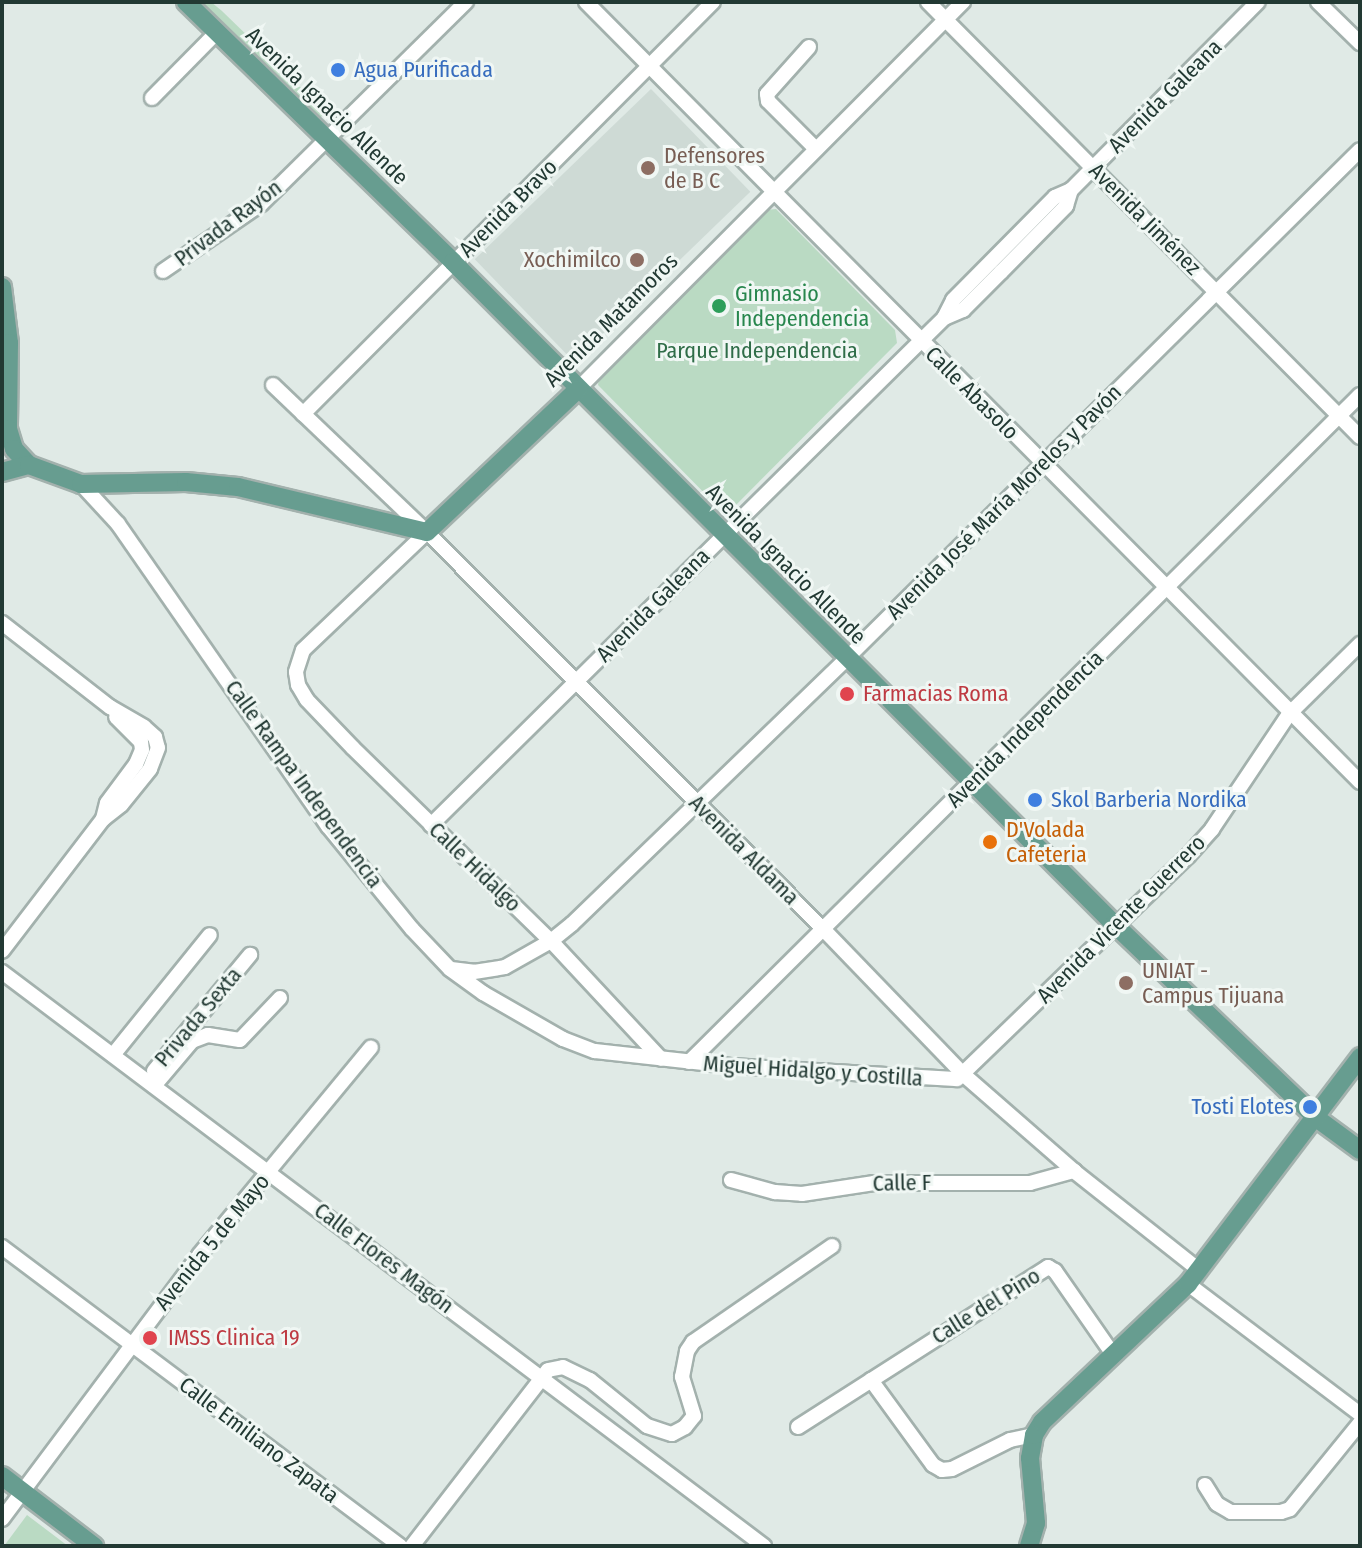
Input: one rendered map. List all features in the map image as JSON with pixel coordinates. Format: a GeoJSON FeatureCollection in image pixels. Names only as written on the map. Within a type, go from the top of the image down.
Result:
{"type":"FeatureCollection","features":[{"type":"Feature","properties":{"kind":"main road","name":"Avenida Ignacio Allende"},"geometry":{"type":"LineString","coordinates":[[186,2],[453,262],[723,536],[1114,924],[1315,1117],[1360,1150]]}},
{"type":"Feature","properties":{"kind":"main road"},"geometry":{"type":"LineString","coordinates":[[2,287],[9,343],[4,396],[8,429],[14,449],[29,465],[81,484],[216,483],[427,532]]}},
{"type":"Feature","properties":{"kind":"main road","name":"Avenida Matamoros"},"geometry":{"type":"LineString","coordinates":[[427,532],[578,389]]}},
{"type":"Feature","properties":{"kind":"main road"},"geometry":{"type":"LineString","coordinates":[[2,472],[29,465]]}},
{"type":"Feature","properties":{"kind":"main road"},"geometry":{"type":"LineString","coordinates":[[1029,1546],[1036,1523],[1030,1458],[1034,1435],[1053,1410],[1114,1356],[1193,1277],[1360,1057]]}},
{"type":"Feature","properties":{"kind":"main road"},"geometry":{"type":"LineString","coordinates":[[2,1476],[94,1546]]}},
{"type":"Feature","properties":{"kind":"street","name":"Privada Rayón"},"geometry":{"type":"LineString","coordinates":[[163,271],[261,204],[466,2]]}},
{"type":"Feature","properties":{"kind":"street","name":"Calle Abasolo"},"geometry":{"type":"LineString","coordinates":[[586,2],[772,193],[1360,782]]}},
{"type":"Feature","properties":{"kind":"street","name":"Avenida Bravo"},"geometry":{"type":"LineString","coordinates":[[303,414],[713,2]]}},
{"type":"Feature","properties":{"kind":"street","name":"Avenida Jiménez"},"geometry":{"type":"LineString","coordinates":[[928,2],[1360,437]]}},
{"type":"Feature","properties":{"kind":"street","name":"Avenida Matamoros"},"geometry":{"type":"LineString","coordinates":[[578,389],[963,2]]}},
{"type":"Feature","properties":{"kind":"street","name":"Avenida Galeana"},"geometry":{"type":"LineString","coordinates":[[431,825],[944,318],[963,310],[1066,206],[1071,190],[1258,2]]}},
{"type":"Feature","properties":{"kind":"street"},"geometry":{"type":"LineString","coordinates":[[1318,2],[1360,43]]}},
{"type":"Feature","properties":{"kind":"street"},"geometry":{"type":"LineString","coordinates":[[152,98],[217,32]]}},
{"type":"Feature","properties":{"kind":"street"},"geometry":{"type":"LineString","coordinates":[[809,47],[767,94],[768,101],[816,149]]}},
{"type":"Feature","properties":{"kind":"street","name":"Avenida José María Morelos y Pavón"},"geometry":{"type":"LineString","coordinates":[[450,969],[490,971],[514,963],[551,941],[846,659],[1360,150]]}},
{"type":"Feature","properties":{"kind":"street","name":"Avenida Aldama"},"geometry":{"type":"LineString","coordinates":[[273,385],[427,532],[574,683],[824,930],[964,1075],[1193,1277],[1360,1414]]}},
{"type":"Feature","properties":{"kind":"street","name":"Avenida Independencia"},"geometry":{"type":"LineString","coordinates":[[689,1062],[1360,395]]}},
{"type":"Feature","properties":{"kind":"street","name":"Calle Rampa Independencia"},"geometry":{"type":"LineString","coordinates":[[81,484],[126,536],[328,826],[412,929],[450,969],[483,993],[575,1045],[661,1059]]}},
{"type":"Feature","properties":{"kind":"street","name":"Avenida Matamoros"},"geometry":{"type":"LineString","coordinates":[[296,672],[303,650],[427,532]]}},
{"type":"Feature","properties":{"kind":"street"},"geometry":{"type":"LineString","coordinates":[[2,623],[110,707],[151,732],[158,743],[158,755],[121,805],[103,819],[2,951]]}},
{"type":"Feature","properties":{"kind":"street","name":"Avenida Vicente Guerrero"},"geometry":{"type":"LineString","coordinates":[[964,1075],[1114,924],[1188,856],[1212,829],[1289,714],[1360,644]]}},
{"type":"Feature","properties":{"kind":"street","name":"Calle Hidalgo"},"geometry":{"type":"LineString","coordinates":[[296,672],[307,700],[551,941],[661,1059]]}},
{"type":"Feature","properties":{"kind":"street"},"geometry":{"type":"LineString","coordinates":[[103,819],[107,803],[136,764],[142,750],[141,742],[110,707]]}},
{"type":"Feature","properties":{"kind":"street"},"geometry":{"type":"LineString","coordinates":[[113,1055],[210,935]]}},
{"type":"Feature","properties":{"kind":"street","name":"Privada Sexta"},"geometry":{"type":"LineString","coordinates":[[150,1083],[250,955]]}},
{"type":"Feature","properties":{"kind":"street","name":"Calle Flores Magón"},"geometry":{"type":"LineString","coordinates":[[2,972],[764,1546]]}},
{"type":"Feature","properties":{"kind":"street"},"geometry":{"type":"LineString","coordinates":[[150,1083],[192,1041],[208,1035],[240,1040],[280,998]]}},
{"type":"Feature","properties":{"kind":"street","name":"Avenida 5 de Mayo"},"geometry":{"type":"LineString","coordinates":[[2,1519],[131,1344],[371,1047]]}},
{"type":"Feature","properties":{"kind":"street","name":"Miguel Hidalgo y Costilla"},"geometry":{"type":"LineString","coordinates":[[661,1059],[949,1081],[964,1075]]}},
{"type":"Feature","properties":{"kind":"street","name":"Calle F"},"geometry":{"type":"LineString","coordinates":[[731,1180],[789,1194],[874,1183],[1030,1183],[1074,1171]]}},
{"type":"Feature","properties":{"kind":"street"},"geometry":{"type":"LineString","coordinates":[[412,1546],[541,1376],[555,1366],[597,1384],[647,1426],[672,1434],[685,1427],[694,1416],[682,1377],[687,1351],[693,1342],[832,1246]]}},
{"type":"Feature","properties":{"kind":"street","name":"Calle Emiliano Zapata"},"geometry":{"type":"LineString","coordinates":[[2,1247],[400,1546]]}},
{"type":"Feature","properties":{"kind":"street","name":"Calle del Pino"},"geometry":{"type":"LineString","coordinates":[[871,1380],[1048,1267],[1055,1271],[1114,1356]]}},
{"type":"Feature","properties":{"kind":"street"},"geometry":{"type":"LineString","coordinates":[[798,1427],[871,1380],[933,1465],[942,1470],[952,1469],[1010,1440],[1034,1435]]}},
{"type":"Feature","properties":{"kind":"street"},"geometry":{"type":"LineString","coordinates":[[1205,1485],[1217,1504],[1231,1512],[1281,1512],[1290,1509],[1360,1423]]}},
{"type":"Feature","properties":{"kind":"shaded area"},"geometry":{"type":"Polygon","coordinates":[[[651,89],[750,192],[574,362],[475,259],[651,89]]]}},
{"type":"Feature","properties":{"kind":"green space"},"geometry":{"type":"Polygon","coordinates":[[[201,2],[211,2],[222,11],[326,112],[319,119],[201,2]]]}},
{"type":"Feature","properties":{"kind":"green space","name":"Parque Independencia"},"geometry":{"type":"Polygon","coordinates":[[[776,209],[895,330],[897,343],[729,512],[722,511],[598,385],[599,378],[766,210],[776,209]]]}},
{"type":"Feature","properties":{"kind":"green space"},"geometry":{"type":"Polygon","coordinates":[[[27,1515],[68,1546],[4,1546],[27,1515]]]}},
{"type":"Feature","properties":{"kind":"place","name":"Agua Purificada"},"geometry":{"type":"Point","coordinates":[338,70]}},
{"type":"Feature","properties":{"kind":"place","name":"Defensores de B C"},"geometry":{"type":"Point","coordinates":[648,168]}},
{"type":"Feature","properties":{"kind":"place","name":"Xochimilco"},"geometry":{"type":"Point","coordinates":[637,260]}},
{"type":"Feature","properties":{"kind":"place","name":"Gimnasio Independencia"},"geometry":{"type":"Point","coordinates":[719,306]}},
{"type":"Feature","properties":{"kind":"place","name":"Farmacias Roma"},"geometry":{"type":"Point","coordinates":[847,694]}},
{"type":"Feature","properties":{"kind":"place","name":"Skol Barberia Nordika"},"geometry":{"type":"Point","coordinates":[1035,800]}},
{"type":"Feature","properties":{"kind":"place","name":"D'Volada Cafeteria"},"geometry":{"type":"Point","coordinates":[990,842]}},
{"type":"Feature","properties":{"kind":"place","name":"UNIAT - Campus Tijuana"},"geometry":{"type":"Point","coordinates":[1126,983]}},
{"type":"Feature","properties":{"kind":"place","name":"Tosti Elotes"},"geometry":{"type":"Point","coordinates":[1310,1107]}},
{"type":"Feature","properties":{"kind":"place","name":"IMSS Clinica 19"},"geometry":{"type":"Point","coordinates":[150,1338]}}]}
